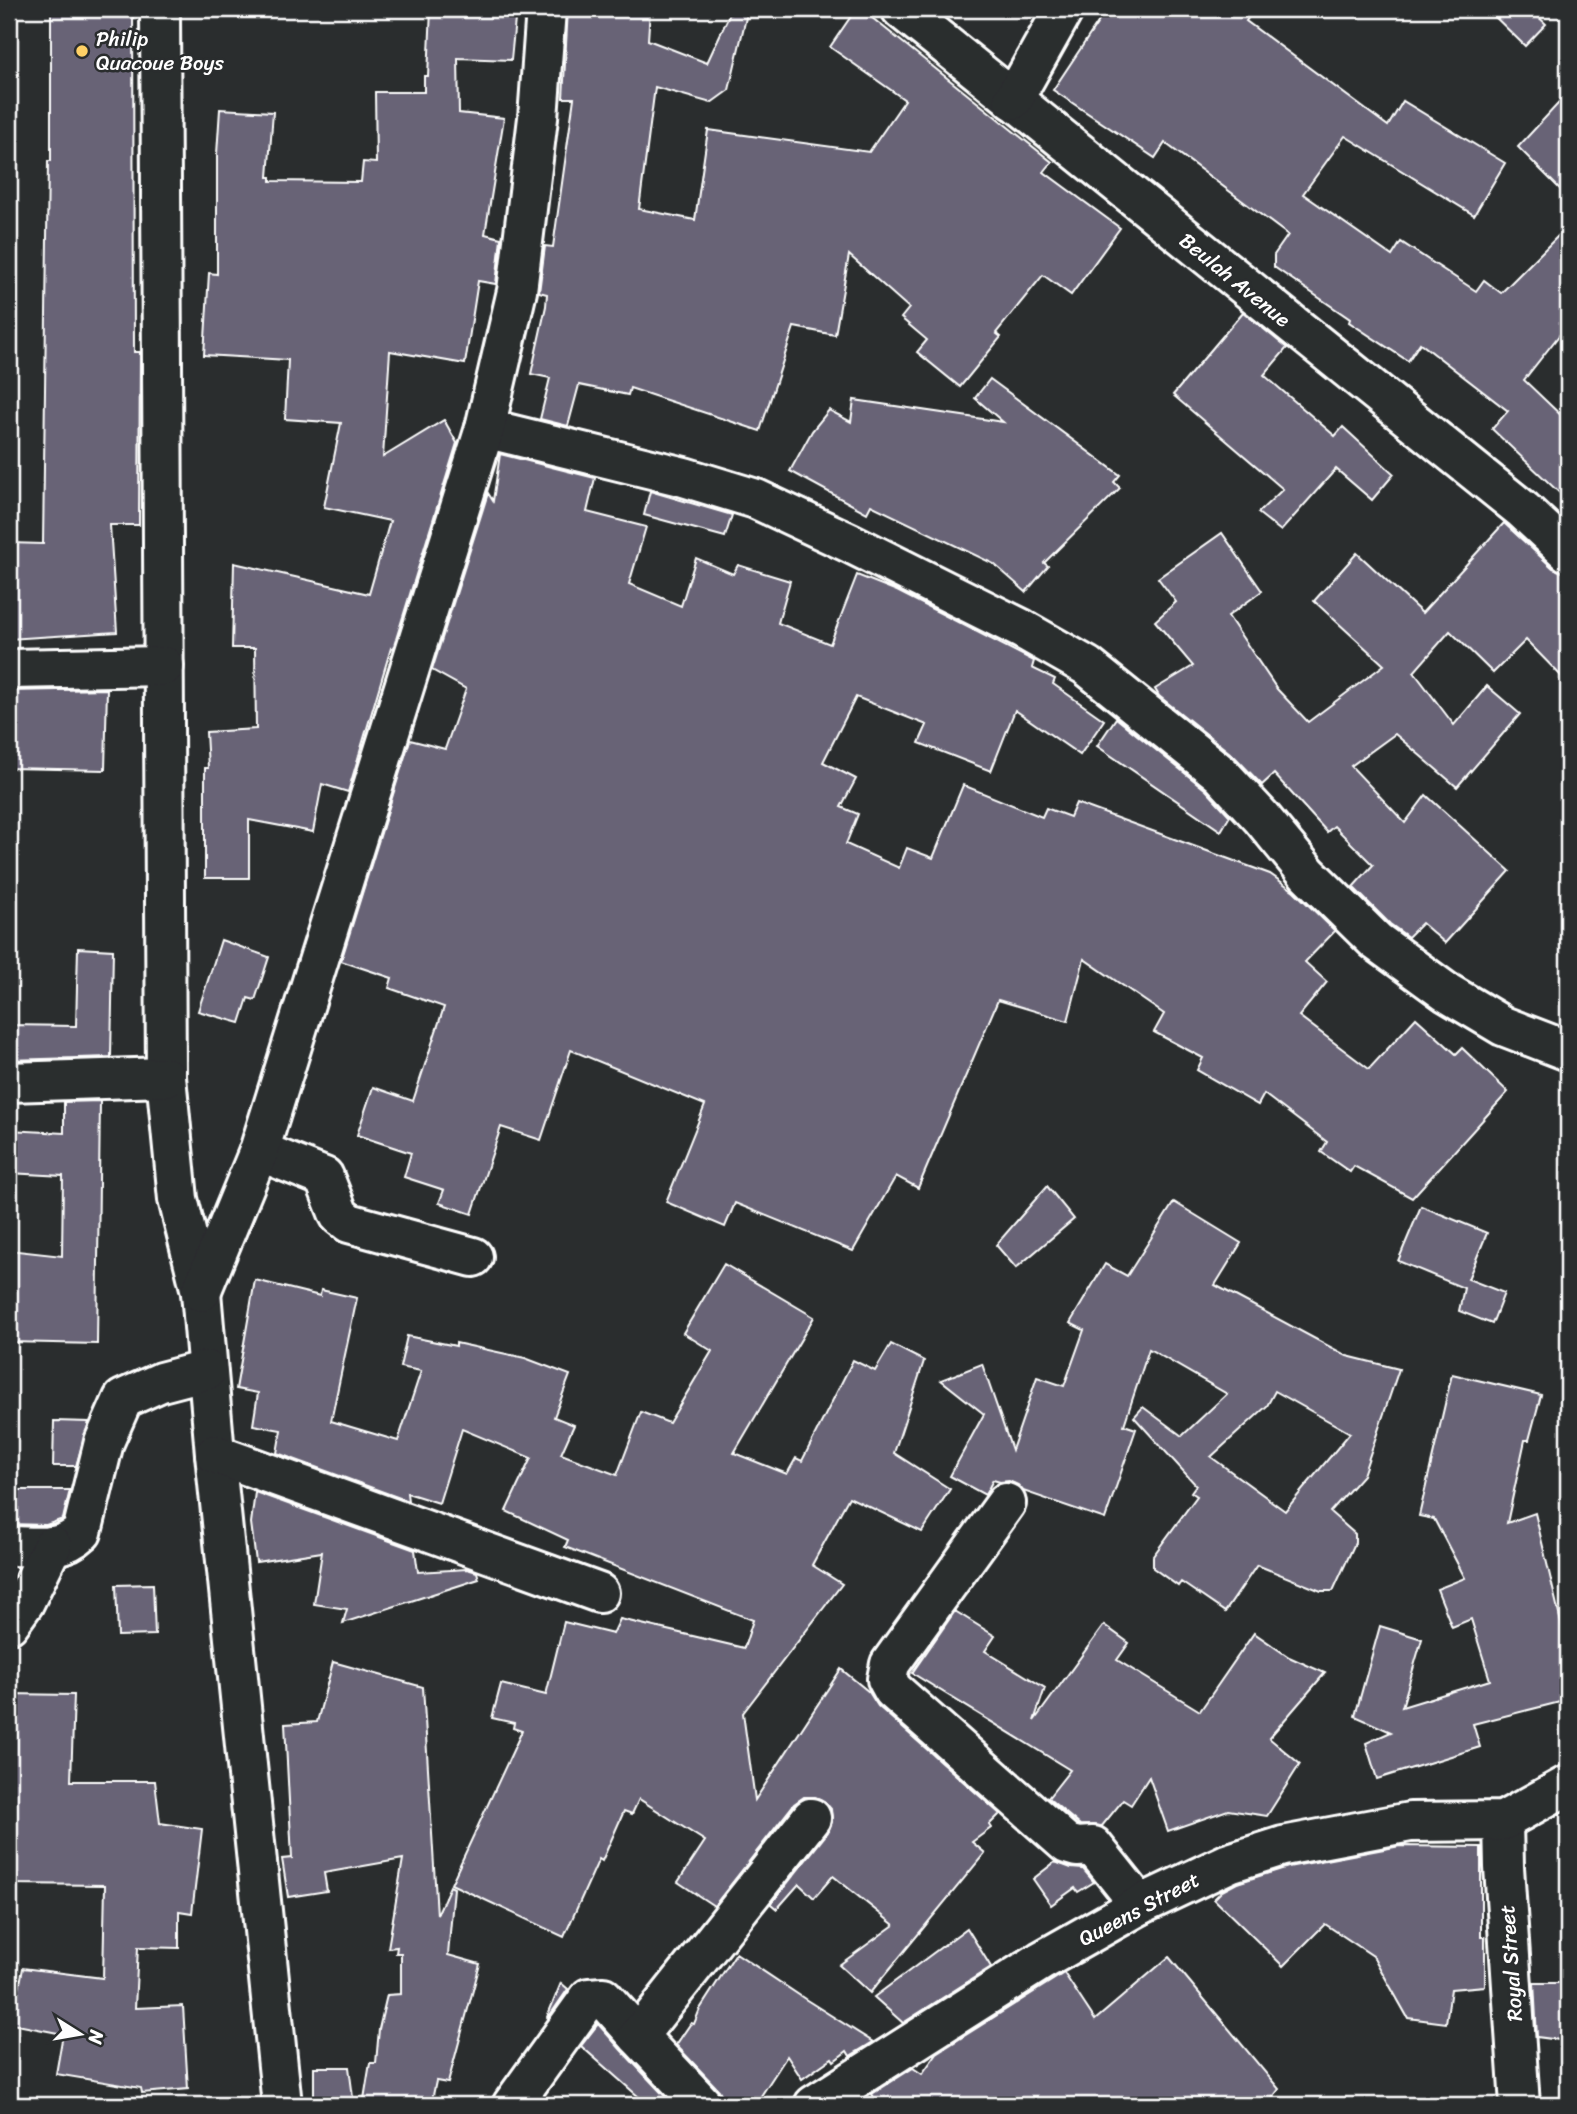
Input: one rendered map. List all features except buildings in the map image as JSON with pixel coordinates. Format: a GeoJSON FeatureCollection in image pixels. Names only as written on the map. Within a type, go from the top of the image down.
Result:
{"type":"FeatureCollection","features":[{"type":"Feature","properties":{"kind":"street"},"geometry":{"type":"LineString","coordinates":[[160,9],[166,1077],[178,1199],[201,1292],[215,1454],[282,2105]]}},
{"type":"Feature","properties":{"kind":"street"},"geometry":{"type":"LineString","coordinates":[[201,1292],[259,1151],[485,428],[517,291],[538,118],[546,9]]}},
{"type":"Feature","properties":{"kind":"street","name":"Beulah Avenue"},"geometry":{"type":"LineString","coordinates":[[901,9],[1523,510],[1568,552]]}},
{"type":"Feature","properties":{"kind":"street"},"geometry":{"type":"LineString","coordinates":[[1013,100],[1064,9]]}},
{"type":"Feature","properties":{"kind":"street"},"geometry":{"type":"LineString","coordinates":[[485,428],[684,477],[755,499],[850,543],[1055,647],[1087,666],[1221,774],[1308,874],[1376,942],[1446,992],[1503,1026],[1568,1051]]}},
{"type":"Feature","properties":{"kind":"street"},"geometry":{"type":"LineString","coordinates":[[9,668],[164,666]]}},
{"type":"Feature","properties":{"kind":"street"},"geometry":{"type":"LineString","coordinates":[[9,1082],[166,1077]]}},
{"type":"Feature","properties":{"kind":"street"},"geometry":{"type":"LineString","coordinates":[[259,1151],[324,1177],[339,1215],[349,1223],[473,1257]]}},
{"type":"Feature","properties":{"kind":"street"},"geometry":{"type":"LineString","coordinates":[[9,1546],[52,1546],[71,1542],[82,1532],[104,1442],[123,1399],[161,1382],[207,1370]]}},
{"type":"Feature","properties":{"kind":"street"},"geometry":{"type":"LineString","coordinates":[[215,1454],[599,1593]]}},
{"type":"Feature","properties":{"kind":"street"},"geometry":{"type":"LineString","coordinates":[[1006,1503],[890,1664],[887,1679],[893,1690],[1067,1844],[1077,1847],[1093,1846],[1140,1906]]}},
{"type":"Feature","properties":{"kind":"street"},"geometry":{"type":"LineString","coordinates":[[9,1623],[23,1603],[52,1546]]}},
{"type":"Feature","properties":{"kind":"street"},"geometry":{"type":"LineString","coordinates":[[1503,1821],[1568,1785]]}},
{"type":"Feature","properties":{"kind":"street"},"geometry":{"type":"LineString","coordinates":[[638,2036],[811,1818]]}},
{"type":"Feature","properties":{"kind":"street","name":"Queens Street"},"geometry":{"type":"LineString","coordinates":[[814,2105],[1041,1961],[1140,1906],[1230,1863],[1283,1846],[1410,1822],[1503,1821]]}},
{"type":"Feature","properties":{"kind":"street","name":"Royal Street"},"geometry":{"type":"LineString","coordinates":[[1503,1821],[1520,2105]]}},
{"type":"Feature","properties":{"kind":"street"},"geometry":{"type":"LineString","coordinates":[[512,2105],[589,1998],[603,1997],[702,2105]]}},
{"type":"Feature","properties":{"kind":"place","name":"Philip Quacoue Boys"},"geometry":{"type":"Point","coordinates":[82,51]}}]}
